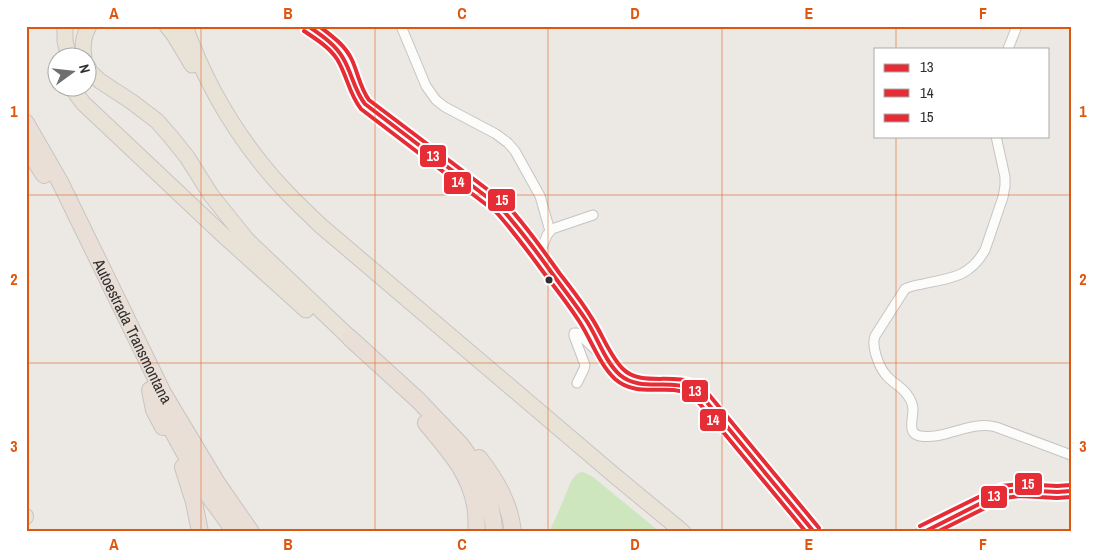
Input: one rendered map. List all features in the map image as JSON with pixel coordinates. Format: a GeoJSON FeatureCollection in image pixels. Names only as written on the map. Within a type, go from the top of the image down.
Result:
{"type":"FeatureCollection","features":[{"type":"Feature","properties":{"kind":"highway"},"geometry":{"type":"LineString","coordinates":[[56,26],[57,48]]}},
{"type":"Feature","properties":{"kind":"highway"},"geometry":{"type":"LineString","coordinates":[[65,26],[67,48]]}},
{"type":"Feature","properties":{"kind":"highway"},"geometry":{"type":"LineString","coordinates":[[82,48],[89,26]]}},
{"type":"Feature","properties":{"kind":"highway"},"geometry":{"type":"LineString","coordinates":[[167,26],[188,58],[225,123],[254,166],[308,224],[339,252],[364,270]]}},
{"type":"Feature","properties":{"kind":"highway"},"geometry":{"type":"LineString","coordinates":[[180,26],[213,99],[234,132],[262,171],[318,230],[514,401],[674,532]]}},
{"type":"Feature","properties":{"kind":"highway"},"geometry":{"type":"LineString","coordinates":[[185,26],[191,44],[210,84],[236,128],[260,162],[290,196],[321,226],[682,532]]}},
{"type":"Feature","properties":{"kind":"highway"},"geometry":{"type":"LineString","coordinates":[[98,80],[157,121],[172,137],[211,195],[247,240],[347,342]]}},
{"type":"Feature","properties":{"kind":"highway"},"geometry":{"type":"LineString","coordinates":[[79,98],[152,169],[347,342],[431,420],[459,455],[472,475],[483,503],[485,532]]}},
{"type":"Feature","properties":{"kind":"highway"},"geometry":{"type":"LineString","coordinates":[[92,98],[234,234],[271,263]]}},
{"type":"Feature","properties":{"kind":"highway","name":"Autoestrada Transmontana"},"geometry":{"type":"LineString","coordinates":[[26,123],[60,182],[163,393],[217,483],[251,532]]}},
{"type":"Feature","properties":{"kind":"highway","name":"Autoestrada Transmontana"},"geometry":{"type":"LineString","coordinates":[[26,147],[51,187],[150,390],[206,492],[235,532]]}},
{"type":"Feature","properties":{"kind":"highway"},"geometry":{"type":"LineString","coordinates":[[150,390],[154,410],[185,473],[194,502],[200,532]]}},
{"type":"Feature","properties":{"kind":"highway"},"geometry":{"type":"LineString","coordinates":[[431,420],[467,478],[475,505],[476,532]]}},
{"type":"Feature","properties":{"kind":"highway"},"geometry":{"type":"LineString","coordinates":[[431,420],[440,424],[461,445],[477,468],[488,495],[494,532]]}},
{"type":"Feature","properties":{"kind":"highway"},"geometry":{"type":"LineString","coordinates":[[431,420],[443,421],[470,447],[491,473],[502,492],[513,532]]}},
{"type":"Feature","properties":{"kind":"highway"},"geometry":{"type":"LineString","coordinates":[[217,483],[227,488],[260,532]]}},
{"type":"Feature","properties":{"kind":"main road"},"geometry":{"type":"LineString","coordinates":[[308,26],[333,44],[340,52],[359,96],[365,104],[500,207],[514,222],[585,319],[612,365],[621,376],[633,382],[644,384],[678,385],[693,389],[714,411],[814,532]]}},
{"type":"Feature","properties":{"kind":"main road"},"geometry":{"type":"LineString","coordinates":[[922,532],[1002,492],[1020,490],[1071,491]]}},
{"type":"Feature","properties":{"kind":"street"},"geometry":{"type":"LineString","coordinates":[[401,26],[426,86],[436,100],[441,105],[496,134],[515,151],[540,196],[550,231]]}},
{"type":"Feature","properties":{"kind":"street"},"geometry":{"type":"LineString","coordinates":[[1008,48],[1017,26]]}},
{"type":"Feature","properties":{"kind":"street"},"geometry":{"type":"LineString","coordinates":[[996,138],[1005,177],[1005,186],[985,250],[975,265],[959,275],[946,280],[910,286],[905,289],[875,336],[873,343],[874,351],[885,374],[910,397],[913,408],[911,427],[913,432],[918,435],[944,434],[976,426],[991,426],[1071,455]]}},
{"type":"Feature","properties":{"kind":"street"},"geometry":{"type":"LineString","coordinates":[[539,255],[550,231],[558,226],[593,215]]}},
{"type":"Feature","properties":{"kind":"street"},"geometry":{"type":"LineString","coordinates":[[578,383],[585,364],[574,336],[575,333],[579,334],[612,365]]}},
{"type":"Feature","properties":{"kind":"green space"},"geometry":{"type":"Polygon","coordinates":[[[583,472],[593,477],[660,532],[549,532],[570,484],[578,473],[583,472]]]}},
{"type":"Feature","properties":{"kind":"transit line","name":"13"},"geometry":{"type":"LineString","coordinates":[[308,26],[327,40],[340,53],[365,104],[500,207],[528,241],[590,326],[615,370],[628,380],[636,383],[681,386],[690,388],[698,393],[814,532]]}},
{"type":"Feature","properties":{"kind":"transit line","name":"15"},"geometry":{"type":"LineString","coordinates":[[319,26],[346,50],[354,65],[363,91],[369,100],[512,210],[580,300],[623,369],[638,377],[683,380],[692,382],[702,388],[819,528]]}},
{"type":"Feature","properties":{"kind":"transit line","name":"14"},"geometry":{"type":"LineString","coordinates":[[304,31],[318,40],[337,59],[361,109],[496,212],[569,306],[604,366],[615,379],[624,385],[642,390],[671,390],[689,394],[700,404],[806,532]]}},
{"type":"Feature","properties":{"kind":"transit line","name":"15"},"geometry":{"type":"LineString","coordinates":[[920,526],[1001,486],[1020,484],[1071,485]]}},
{"type":"Feature","properties":{"kind":"transit line","name":"13"},"geometry":{"type":"LineString","coordinates":[[924,532],[1003,492],[1020,490],[1071,491]]}},
{"type":"Feature","properties":{"kind":"transit line","name":"14"},"geometry":{"type":"LineString","coordinates":[[937,532],[1005,498],[1020,496],[1071,497]]}}]}
